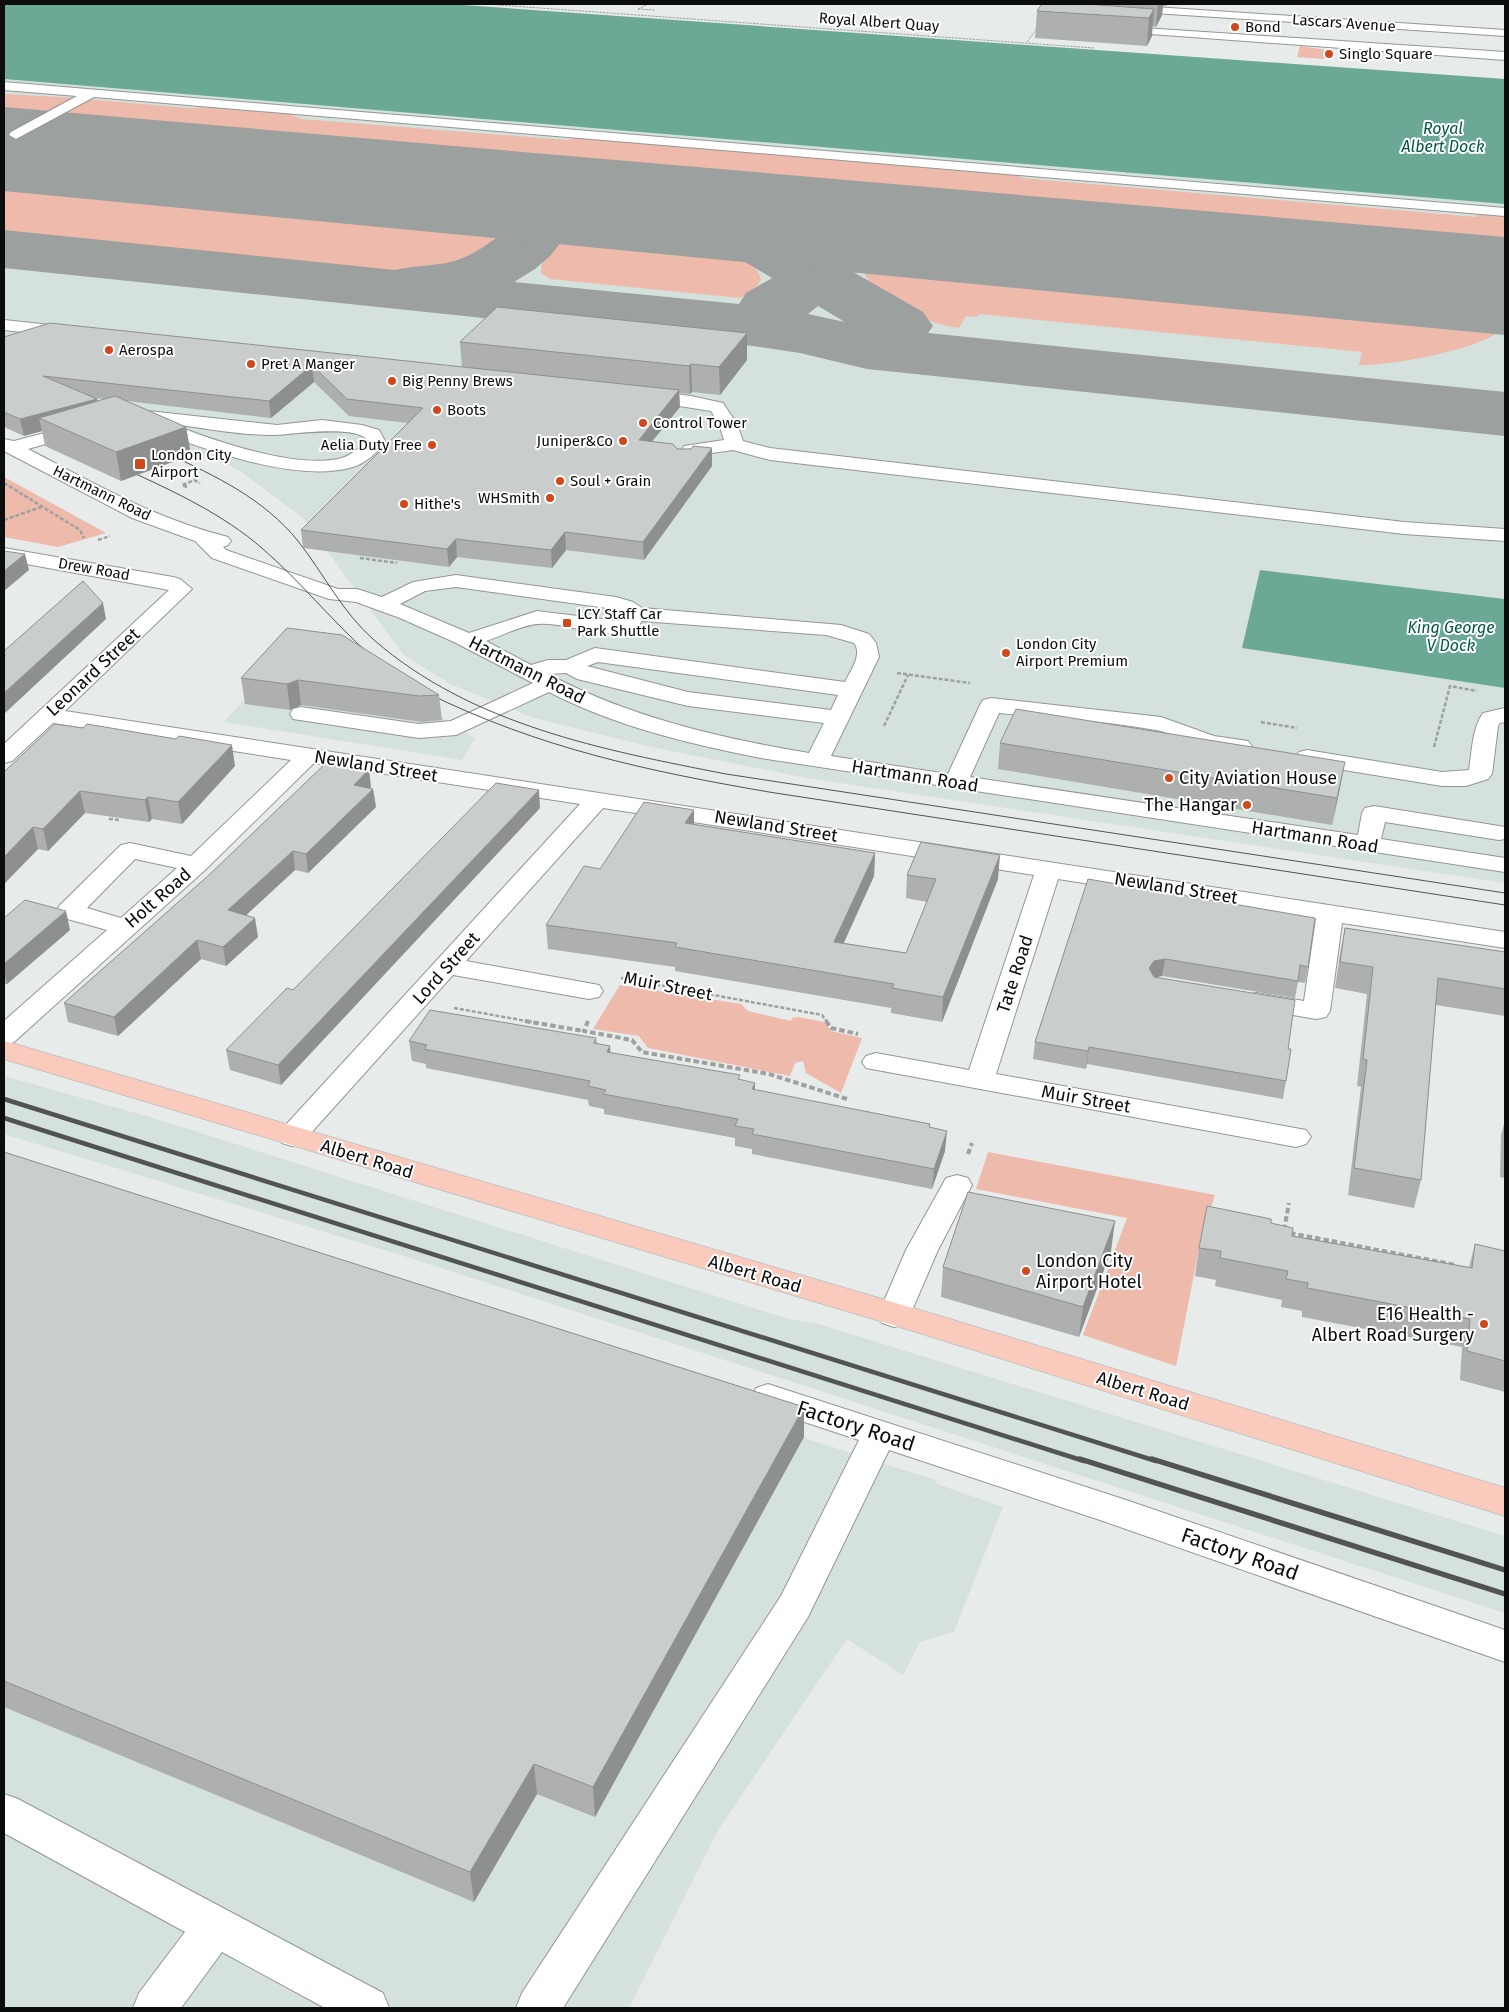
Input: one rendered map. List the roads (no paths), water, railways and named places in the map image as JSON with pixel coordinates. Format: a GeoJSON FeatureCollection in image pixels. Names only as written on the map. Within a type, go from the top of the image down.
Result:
{"type":"FeatureCollection","features":[{"type":"Feature","properties":{"kind":"main road","name":"Albert Road"},"geometry":{"type":"LineString","coordinates":[[4,1050],[894,1315],[1505,1502]]}},
{"type":"Feature","properties":{"kind":"street","name":"Lascars Avenue"},"geometry":{"type":"LineString","coordinates":[[1062,4],[1187,8],[1505,33]]}},
{"type":"Feature","properties":{"kind":"street"},"geometry":{"type":"LineString","coordinates":[[1105,28],[1505,56]]}},
{"type":"Feature","properties":{"kind":"street"},"geometry":{"type":"LineString","coordinates":[[1439,52],[1444,29]]}},
{"type":"Feature","properties":{"kind":"street"},"geometry":{"type":"LineString","coordinates":[[4,86],[1505,212]]}},
{"type":"Feature","properties":{"kind":"street"},"geometry":{"type":"LineString","coordinates":[[16,135],[92,94]]}},
{"type":"Feature","properties":{"kind":"street"},"geometry":{"type":"LineString","coordinates":[[4,325],[86,334]]}},
{"type":"Feature","properties":{"kind":"street"},"geometry":{"type":"LineString","coordinates":[[620,393],[691,401],[718,407],[728,424],[735,444]]}},
{"type":"Feature","properties":{"kind":"street"},"geometry":{"type":"LineString","coordinates":[[112,419],[130,414],[268,430],[286,430],[322,425],[362,430],[373,434],[376,441],[359,457],[346,463],[317,466],[276,460],[201,442],[130,414]]}},
{"type":"Feature","properties":{"kind":"street"},"geometry":{"type":"LineString","coordinates":[[8,445],[93,425]]}},
{"type":"Feature","properties":{"kind":"street"},"geometry":{"type":"LineString","coordinates":[[276,460],[273,456],[275,448],[302,427]]}},
{"type":"Feature","properties":{"kind":"street"},"geometry":{"type":"LineString","coordinates":[[684,460],[690,450],[735,444],[748,450],[800,458],[1404,528],[1505,535]]}},
{"type":"Feature","properties":{"kind":"street","name":"Hartmann Road"},"geometry":{"type":"LineString","coordinates":[[8,445],[142,514],[203,538],[219,554],[336,595],[352,593],[383,604],[468,640],[549,684],[596,705],[689,736],[755,752],[1505,865]]}},
{"type":"Feature","properties":{"kind":"street","name":"Drew Road"},"geometry":{"type":"LineString","coordinates":[[4,554],[173,583],[182,589]]}},
{"type":"Feature","properties":{"kind":"street"},"geometry":{"type":"LineString","coordinates":[[383,604],[420,586],[456,581],[616,603],[626,606],[636,614],[826,629],[856,635],[866,640],[870,648],[868,657],[817,761]]}},
{"type":"Feature","properties":{"kind":"street","name":"Leonard Street"},"geometry":{"type":"LineString","coordinates":[[4,756],[182,589]]}},
{"type":"Feature","properties":{"kind":"street"},"geometry":{"type":"LineString","coordinates":[[468,640],[537,617],[621,628],[630,623],[636,614]]}},
{"type":"Feature","properties":{"kind":"street"},"geometry":{"type":"LineString","coordinates":[[529,672],[548,667],[570,666],[595,655],[853,690]]}},
{"type":"Feature","properties":{"kind":"street"},"geometry":{"type":"LineString","coordinates":[[570,666],[585,674],[688,699],[839,718]]}},
{"type":"Feature","properties":{"kind":"street"},"geometry":{"type":"LineString","coordinates":[[301,714],[419,731],[456,728],[549,684]]}},
{"type":"Feature","properties":{"kind":"street"},"geometry":{"type":"LineString","coordinates":[[956,782],[991,705],[1160,724],[1210,742],[1259,749]]}},
{"type":"Feature","properties":{"kind":"street","name":"Newland Street"},"geometry":{"type":"LineString","coordinates":[[47,715],[1049,868],[1505,940]]}},
{"type":"Feature","properties":{"kind":"street"},"geometry":{"type":"LineString","coordinates":[[1288,754],[1442,779],[1466,779],[1480,774],[1487,726],[1491,718],[1505,715]]}},
{"type":"Feature","properties":{"kind":"street","name":"Holt Road"},"geometry":{"type":"LineString","coordinates":[[4,1036],[124,927],[196,865],[264,801],[308,755]]}},
{"type":"Feature","properties":{"kind":"street","name":"Lord Street"},"geometry":{"type":"LineString","coordinates":[[292,1136],[598,799]]}},
{"type":"Feature","properties":{"kind":"street"},"geometry":{"type":"LineString","coordinates":[[1367,844],[1371,834],[1374,813],[1499,833]]}},
{"type":"Feature","properties":{"kind":"street"},"geometry":{"type":"LineString","coordinates":[[124,927],[69,912],[130,850],[196,865]]}},
{"type":"Feature","properties":{"kind":"street","name":"Tate Road"},"geometry":{"type":"LineString","coordinates":[[980,1080],[1049,868]]}},
{"type":"Feature","properties":{"kind":"street"},"geometry":{"type":"LineString","coordinates":[[1229,997],[1316,1011],[1330,912]]}},
{"type":"Feature","properties":{"kind":"street"},"geometry":{"type":"LineString","coordinates":[[448,966],[589,1004]]}},
{"type":"Feature","properties":{"kind":"street","name":"Muir Street"},"geometry":{"type":"LineString","coordinates":[[876,1062],[1296,1137]]}},
{"type":"Feature","properties":{"kind":"street"},"geometry":{"type":"LineString","coordinates":[[894,1315],[922,1250],[957,1185]]}},
{"type":"Feature","properties":{"kind":"street","name":"Factory Road"},"geometry":{"type":"LineString","coordinates":[[737,1387],[1113,1510],[1505,1646]]}},
{"type":"Feature","properties":{"kind":"street"},"geometry":{"type":"LineString","coordinates":[[538,2008],[795,1606],[880,1433]]}},
{"type":"Feature","properties":{"kind":"street"},"geometry":{"type":"LineString","coordinates":[[4,1812],[367,2008]]}},
{"type":"Feature","properties":{"kind":"street"},"geometry":{"type":"LineString","coordinates":[[155,2008],[216,1925]]}},
{"type":"Feature","properties":{"kind":"water","name":"Royal Albert Dock"},"geometry":{"type":"Polygon","coordinates":[[[4,4],[449,4],[1505,79],[1505,204],[4,79],[4,4]]]}},
{"type":"Feature","properties":{"kind":"water","name":"King George V Dock"},"geometry":{"type":"Polygon","coordinates":[[[1260,570],[1505,599],[1505,688],[1242,648],[1260,570]]]}},
{"type":"Feature","properties":{"kind":"tram line"},"geometry":{"type":"LineString","coordinates":[[168,454],[238,490],[255,501],[285,526],[298,541],[352,617],[374,640],[412,669],[453,693],[496,713],[541,730],[633,755],[726,774],[1505,893]]}},
{"type":"Feature","properties":{"kind":"tram line"},"geometry":{"type":"LineString","coordinates":[[125,469],[197,504],[248,536],[277,562],[369,654]]}},
{"type":"Feature","properties":{"kind":"tram line"},"geometry":{"type":"LineString","coordinates":[[427,693],[511,729],[552,743],[637,766],[680,775],[769,792],[1505,905]]}},
{"type":"Feature","properties":{"kind":"railway"},"geometry":{"type":"LineString","coordinates":[[4,1099],[1156,1461]]}},
{"type":"Feature","properties":{"kind":"railway"},"geometry":{"type":"LineString","coordinates":[[4,1118],[1084,1461]]}},
{"type":"Feature","properties":{"kind":"railway"},"geometry":{"type":"LineString","coordinates":[[1080,1459],[1505,1594]]}},
{"type":"Feature","properties":{"kind":"railway"},"geometry":{"type":"LineString","coordinates":[[1152,1459],[1505,1570]]}},
{"type":"Feature","properties":{"kind":"place","name":"Bond"},"geometry":{"type":"Point","coordinates":[1235,27]}},
{"type":"Feature","properties":{"kind":"place","name":"Singlo Square"},"geometry":{"type":"Point","coordinates":[1329,54]}},
{"type":"Feature","properties":{"kind":"place","name":"Aerospa"},"geometry":{"type":"Point","coordinates":[109,350]}},
{"type":"Feature","properties":{"kind":"place","name":"Pret A Manger"},"geometry":{"type":"Point","coordinates":[251,364]}},
{"type":"Feature","properties":{"kind":"place","name":"Big Penny Brews"},"geometry":{"type":"Point","coordinates":[392,381]}},
{"type":"Feature","properties":{"kind":"place","name":"Boots"},"geometry":{"type":"Point","coordinates":[437,410]}},
{"type":"Feature","properties":{"kind":"place","name":"Control Tower"},"geometry":{"type":"Point","coordinates":[643,423]}},
{"type":"Feature","properties":{"kind":"place","name":"Juniper&Co"},"geometry":{"type":"Point","coordinates":[623,441]}},
{"type":"Feature","properties":{"kind":"place","name":"Aelia Duty Free"},"geometry":{"type":"Point","coordinates":[432,445]}},
{"type":"Feature","properties":{"kind":"place","name":"London City Airport"},"geometry":{"type":"Point","coordinates":[140,464]}},
{"type":"Feature","properties":{"kind":"place","name":"Soul + Grain"},"geometry":{"type":"Point","coordinates":[560,481]}},
{"type":"Feature","properties":{"kind":"place","name":"WHSmith"},"geometry":{"type":"Point","coordinates":[550,498]}},
{"type":"Feature","properties":{"kind":"place","name":"Hithe's"},"geometry":{"type":"Point","coordinates":[404,504]}},
{"type":"Feature","properties":{"kind":"place","name":"LCY Staff Car Park Shuttle"},"geometry":{"type":"Point","coordinates":[567,623]}},
{"type":"Feature","properties":{"kind":"place","name":"London City Airport Premium"},"geometry":{"type":"Point","coordinates":[1006,653]}},
{"type":"Feature","properties":{"kind":"place","name":"City Aviation House"},"geometry":{"type":"Point","coordinates":[1169,778]}},
{"type":"Feature","properties":{"kind":"place","name":"The Hangar"},"geometry":{"type":"Point","coordinates":[1247,805]}},
{"type":"Feature","properties":{"kind":"place","name":"London City Airport Hotel"},"geometry":{"type":"Point","coordinates":[1026,1271]}},
{"type":"Feature","properties":{"kind":"place","name":"E16 Health - Albert Road Surgery"},"geometry":{"type":"Point","coordinates":[1484,1324]}}]}
